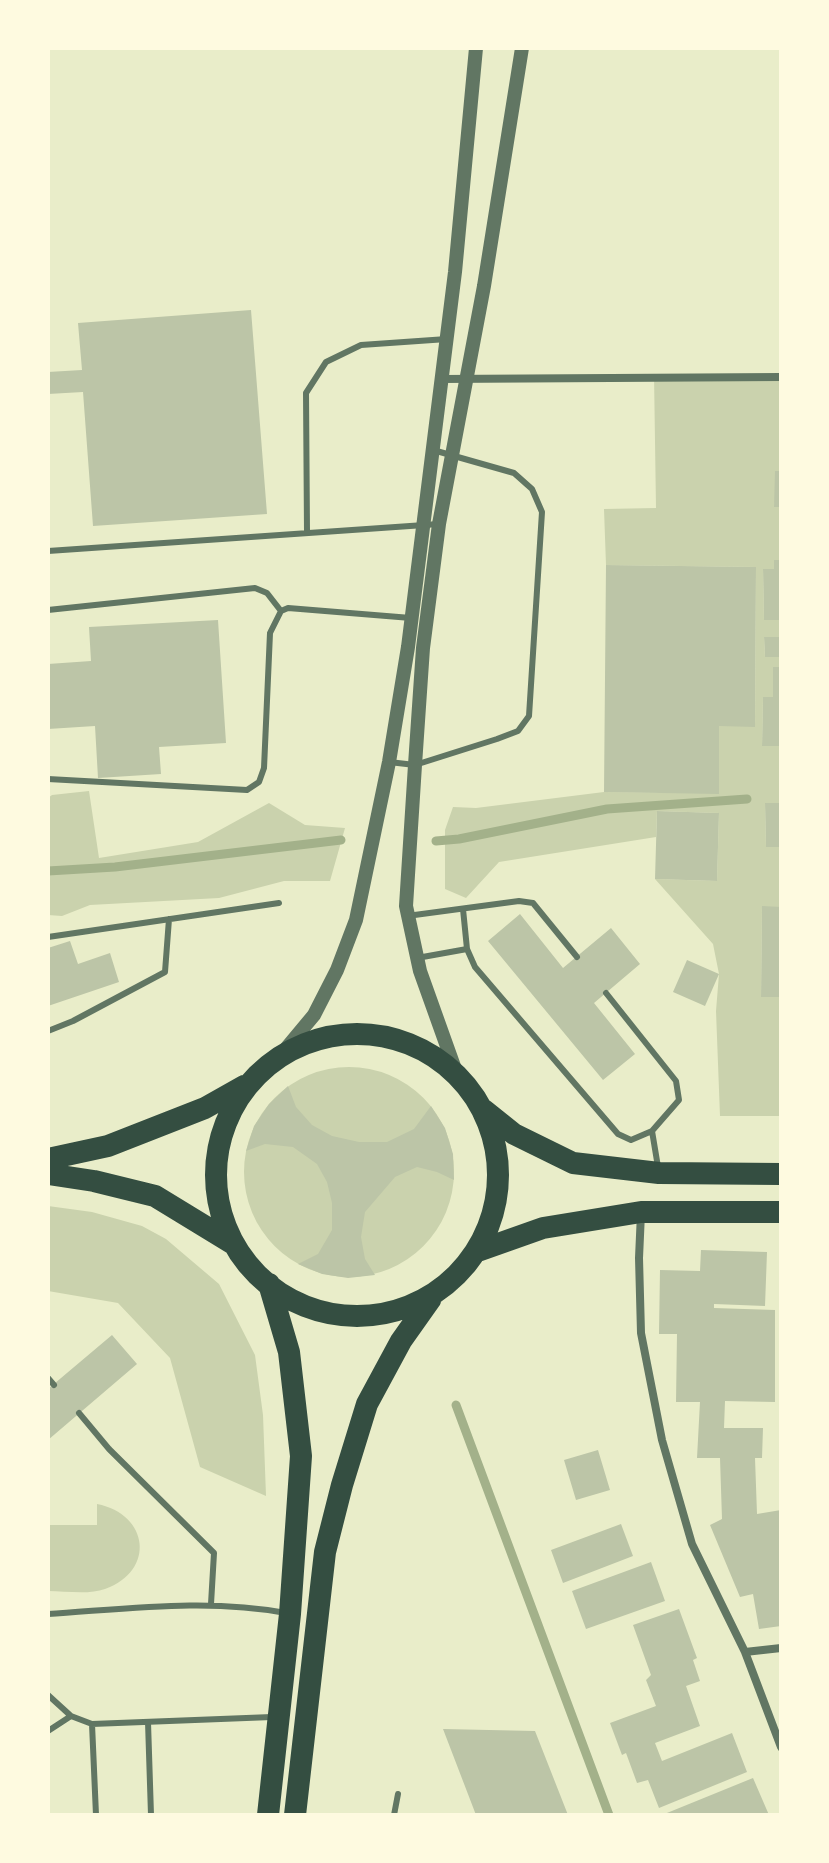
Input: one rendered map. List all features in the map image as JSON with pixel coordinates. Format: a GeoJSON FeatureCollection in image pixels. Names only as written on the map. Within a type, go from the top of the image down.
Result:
{"type":"FeatureCollection","features":[{"type":"Feature","properties":{"kind":"highway"},"geometry":{"type":"LineString","coordinates":[[48,1159],[108,1146],[205,1108],[249,1083],[279,1057],[317,1039],[359,1033],[401,1040],[433,1050],[455,1069],[484,1110],[514,1134],[573,1163],[659,1173],[781,1174]]}},
{"type":"Feature","properties":{"kind":"highway"},"geometry":{"type":"LineString","coordinates":[[232,1243],[218,1204],[217,1155],[228,1117],[249,1083]]}},
{"type":"Feature","properties":{"kind":"highway"},"geometry":{"type":"LineString","coordinates":[[295,1815],[325,1552],[342,1485],[367,1404],[401,1341],[430,1300],[478,1251],[494,1212],[499,1169],[484,1110]]}},
{"type":"Feature","properties":{"kind":"highway"},"geometry":{"type":"LineString","coordinates":[[48,1174],[94,1181],[155,1196],[232,1243],[269,1284],[324,1314],[368,1318],[430,1300]]}},
{"type":"Feature","properties":{"kind":"highway"},"geometry":{"type":"LineString","coordinates":[[478,1251],[543,1228],[641,1212],[781,1212]]}},
{"type":"Feature","properties":{"kind":"highway"},"geometry":{"type":"LineString","coordinates":[[268,1815],[290,1614],[301,1456],[289,1352],[269,1284]]}},
{"type":"Feature","properties":{"kind":"street"},"geometry":{"type":"LineString","coordinates":[[279,1057],[314,1015],[337,970],[356,920],[389,762],[447,339],[476,48]]}},
{"type":"Feature","properties":{"kind":"street"},"geometry":{"type":"LineString","coordinates":[[455,1069],[417,958],[407,916],[415,765],[427,619],[439,524],[522,48]]}},
{"type":"Feature","properties":{"kind":"street"},"geometry":{"type":"LineString","coordinates":[[441,379],[781,377]]}},
{"type":"Feature","properties":{"kind":"street"},"geometry":{"type":"LineString","coordinates":[[641,1212],[641,1333],[662,1440],[692,1544],[745,1652],[781,1747]]}},
{"type":"Feature","properties":{"kind":"street"},"geometry":{"type":"LineString","coordinates":[[745,1652],[781,1648]]}},
{"type":"Feature","properties":{"kind":"lane"},"geometry":{"type":"LineString","coordinates":[[307,532],[306,393],[326,362],[361,345],[447,339]]}},
{"type":"Feature","properties":{"kind":"lane"},"geometry":{"type":"LineString","coordinates":[[389,762],[415,765],[518,731],[529,716],[542,512],[532,489],[514,473],[433,450]]}},
{"type":"Feature","properties":{"kind":"lane"},"geometry":{"type":"LineString","coordinates":[[48,551],[439,524]]}},
{"type":"Feature","properties":{"kind":"lane"},"geometry":{"type":"LineString","coordinates":[[48,610],[255,588],[267,593],[281,611]]}},
{"type":"Feature","properties":{"kind":"lane"},"geometry":{"type":"LineString","coordinates":[[48,779],[247,790],[259,782],[264,768],[270,633],[281,611],[288,608],[427,619]]}},
{"type":"Feature","properties":{"kind":"lane"},"geometry":{"type":"LineString","coordinates":[[407,916],[519,901],[533,903],[577,957]]}},
{"type":"Feature","properties":{"kind":"lane"},"geometry":{"type":"LineString","coordinates":[[48,937],[279,903]]}},
{"type":"Feature","properties":{"kind":"lane"},"geometry":{"type":"LineString","coordinates":[[463,909],[467,949],[475,967],[618,1134],[631,1140],[652,1131],[679,1100],[676,1081],[606,993]]}},
{"type":"Feature","properties":{"kind":"lane"},"geometry":{"type":"LineString","coordinates":[[48,1031],[165,972],[169,919]]}},
{"type":"Feature","properties":{"kind":"lane"},"geometry":{"type":"LineString","coordinates":[[417,958],[467,949]]}},
{"type":"Feature","properties":{"kind":"lane"},"geometry":{"type":"LineString","coordinates":[[652,1131],[659,1173]]}},
{"type":"Feature","properties":{"kind":"lane"},"geometry":{"type":"LineString","coordinates":[[48,1378],[54,1385]]}},
{"type":"Feature","properties":{"kind":"lane"},"geometry":{"type":"LineString","coordinates":[[79,1413],[109,1449],[214,1553],[211,1604]]}},
{"type":"Feature","properties":{"kind":"lane"},"geometry":{"type":"LineString","coordinates":[[48,1614],[211,1604],[290,1614]]}},
{"type":"Feature","properties":{"kind":"lane"},"geometry":{"type":"LineString","coordinates":[[48,1695],[71,1716],[92,1724],[280,1716]]}},
{"type":"Feature","properties":{"kind":"lane"},"geometry":{"type":"LineString","coordinates":[[48,1731],[71,1716]]}},
{"type":"Feature","properties":{"kind":"lane"},"geometry":{"type":"LineString","coordinates":[[148,1722],[151,1815]]}},
{"type":"Feature","properties":{"kind":"lane"},"geometry":{"type":"LineString","coordinates":[[92,1724],[96,1815]]}},
{"type":"Feature","properties":{"kind":"lane"},"geometry":{"type":"LineString","coordinates":[[394,1815],[398,1794]]}},
{"type":"Feature","properties":{"kind":"green space"},"geometry":{"type":"Polygon","coordinates":[[[654,374],[781,374],[781,471],[774,506],[781,507],[781,560],[774,569],[763,570],[764,620],[781,620],[781,637],[764,637],[765,657],[781,657],[781,667],[773,667],[773,697],[763,697],[762,745],[780,746],[781,803],[765,804],[766,847],[781,847],[781,907],[762,907],[761,996],[781,997],[781,1116],[720,1116],[716,1011],[719,974],[713,944],[655,879],[717,881],[719,813],[657,811],[656,837],[499,862],[466,898],[445,889],[445,830],[453,807],[476,808],[604,792],[719,793],[719,726],[755,726],[756,567],[606,565],[604,509],[656,508],[654,374]]]}},
{"type":"Feature","properties":{"kind":"green space"},"geometry":{"type":"Polygon","coordinates":[[[89,791],[99,858],[198,842],[269,803],[305,825],[345,828],[330,881],[284,881],[219,898],[90,905],[62,916],[48,915],[48,798],[89,791]]]}},
{"type":"Feature","properties":{"kind":"green space"},"geometry":{"type":"Polygon","coordinates":[[[349,1067],[389,1075],[423,1098],[446,1132],[454,1172],[446,1212],[423,1246],[389,1269],[349,1277],[309,1269],[275,1246],[252,1212],[244,1172],[252,1132],[275,1098],[309,1075],[349,1067]]]}},
{"type":"Feature","properties":{"kind":"green space"},"geometry":{"type":"Polygon","coordinates":[[[48,1206],[92,1212],[142,1226],[166,1239],[219,1284],[255,1355],[263,1415],[266,1496],[200,1467],[170,1358],[118,1303],[48,1291],[48,1206]]]}},
{"type":"Feature","properties":{"kind":"green space"},"geometry":{"type":"Polygon","coordinates":[[[97,1504],[127,1519],[136,1531],[140,1544],[139,1557],[133,1570],[121,1581],[99,1591],[48,1591],[48,1525],[97,1525],[97,1504]]]}},
{"type":"Feature","properties":{"kind":"building"},"geometry":{"type":"Polygon","coordinates":[[[251,310],[267,514],[93,526],[83,392],[48,394],[48,372],[82,370],[78,323],[251,310]]]}},
{"type":"Feature","properties":{"kind":"building"},"geometry":{"type":"Polygon","coordinates":[[[775,471],[781,471],[781,507],[774,507],[775,471]]]}},
{"type":"Feature","properties":{"kind":"building"},"geometry":{"type":"Polygon","coordinates":[[[774,560],[781,560],[781,620],[764,620],[763,569],[774,569],[774,560]]]}},
{"type":"Feature","properties":{"kind":"building"},"geometry":{"type":"Polygon","coordinates":[[[606,565],[756,567],[755,727],[719,726],[719,794],[604,792],[606,565]]]}},
{"type":"Feature","properties":{"kind":"building"},"geometry":{"type":"Polygon","coordinates":[[[218,620],[226,743],[159,747],[161,774],[98,778],[95,726],[48,729],[48,664],[91,661],[89,627],[218,620]]]}},
{"type":"Feature","properties":{"kind":"building"},"geometry":{"type":"Polygon","coordinates":[[[764,637],[781,637],[781,657],[765,657],[764,637]]]}},
{"type":"Feature","properties":{"kind":"building"},"geometry":{"type":"Polygon","coordinates":[[[773,667],[781,667],[781,746],[762,746],[763,697],[773,697],[773,667]]]}},
{"type":"Feature","properties":{"kind":"building"},"geometry":{"type":"Polygon","coordinates":[[[765,803],[781,803],[781,847],[766,847],[765,803]]]}},
{"type":"Feature","properties":{"kind":"building"},"geometry":{"type":"Polygon","coordinates":[[[657,811],[719,813],[717,881],[655,879],[657,811]]]}},
{"type":"Feature","properties":{"kind":"building"},"geometry":{"type":"Polygon","coordinates":[[[762,906],[781,907],[781,997],[761,997],[762,906]]]}},
{"type":"Feature","properties":{"kind":"building"},"geometry":{"type":"Polygon","coordinates":[[[520,914],[563,968],[611,928],[640,964],[594,1003],[635,1054],[603,1080],[488,941],[520,914]]]}},
{"type":"Feature","properties":{"kind":"building"},"geometry":{"type":"Polygon","coordinates":[[[70,941],[78,964],[110,953],[119,982],[48,1006],[48,948],[70,941]]]}},
{"type":"Feature","properties":{"kind":"building"},"geometry":{"type":"Polygon","coordinates":[[[687,960],[719,974],[705,1006],[673,992],[687,960]]]}},
{"type":"Feature","properties":{"kind":"building"},"geometry":{"type":"Polygon","coordinates":[[[288,1086],[296,1107],[312,1125],[332,1136],[359,1142],[387,1142],[414,1129],[431,1106],[445,1128],[453,1154],[454,1180],[417,1167],[395,1177],[365,1212],[361,1237],[365,1259],[375,1275],[348,1278],[322,1274],[298,1264],[318,1254],[332,1230],[332,1203],[327,1182],[317,1164],[293,1147],[265,1144],[246,1151],[254,1126],[269,1104],[288,1086]]]}},
{"type":"Feature","properties":{"kind":"building"},"geometry":{"type":"Polygon","coordinates":[[[701,1250],[767,1252],[765,1306],[714,1304],[714,1308],[775,1310],[775,1402],[725,1401],[724,1428],[763,1428],[762,1458],[755,1458],[757,1514],[781,1510],[781,1626],[759,1629],[753,1594],[740,1597],[710,1525],[722,1519],[720,1458],[697,1458],[700,1402],[676,1402],[677,1334],[659,1334],[660,1270],[700,1271],[701,1250]]]}},
{"type":"Feature","properties":{"kind":"building"},"geometry":{"type":"Polygon","coordinates":[[[112,1335],[137,1364],[48,1440],[48,1389],[112,1335]]]}},
{"type":"Feature","properties":{"kind":"building"},"geometry":{"type":"Polygon","coordinates":[[[598,1450],[610,1490],[576,1500],[564,1460],[598,1450]]]}},
{"type":"Feature","properties":{"kind":"building"},"geometry":{"type":"Polygon","coordinates":[[[621,1524],[633,1556],[563,1583],[551,1550],[621,1524]]]}},
{"type":"Feature","properties":{"kind":"building"},"geometry":{"type":"Polygon","coordinates":[[[651,1562],[665,1601],[586,1629],[572,1591],[651,1562]]]}},
{"type":"Feature","properties":{"kind":"building"},"geometry":{"type":"Polygon","coordinates":[[[679,1609],[697,1658],[693,1660],[700,1681],[686,1686],[700,1726],[655,1743],[662,1761],[732,1733],[747,1772],[659,1808],[648,1780],[637,1783],[610,1723],[656,1706],[646,1680],[651,1675],[633,1625],[679,1609]]]}},
{"type":"Feature","properties":{"kind":"building"},"geometry":{"type":"Polygon","coordinates":[[[443,1729],[535,1731],[568,1815],[476,1815],[443,1729]]]}},
{"type":"Feature","properties":{"kind":"building"},"geometry":{"type":"Polygon","coordinates":[[[753,1778],[769,1815],[662,1815],[753,1778]]]}},
{"type":"Feature","properties":{"kind":"waterway"},"geometry":{"type":"LineString","coordinates":[[436,841],[607,809],[747,799]]}},
{"type":"Feature","properties":{"kind":"waterway"},"geometry":{"type":"LineString","coordinates":[[48,871],[115,867],[341,840]]}},
{"type":"Feature","properties":{"kind":"waterway"},"geometry":{"type":"LineString","coordinates":[[456,1405],[609,1815]]}}]}
